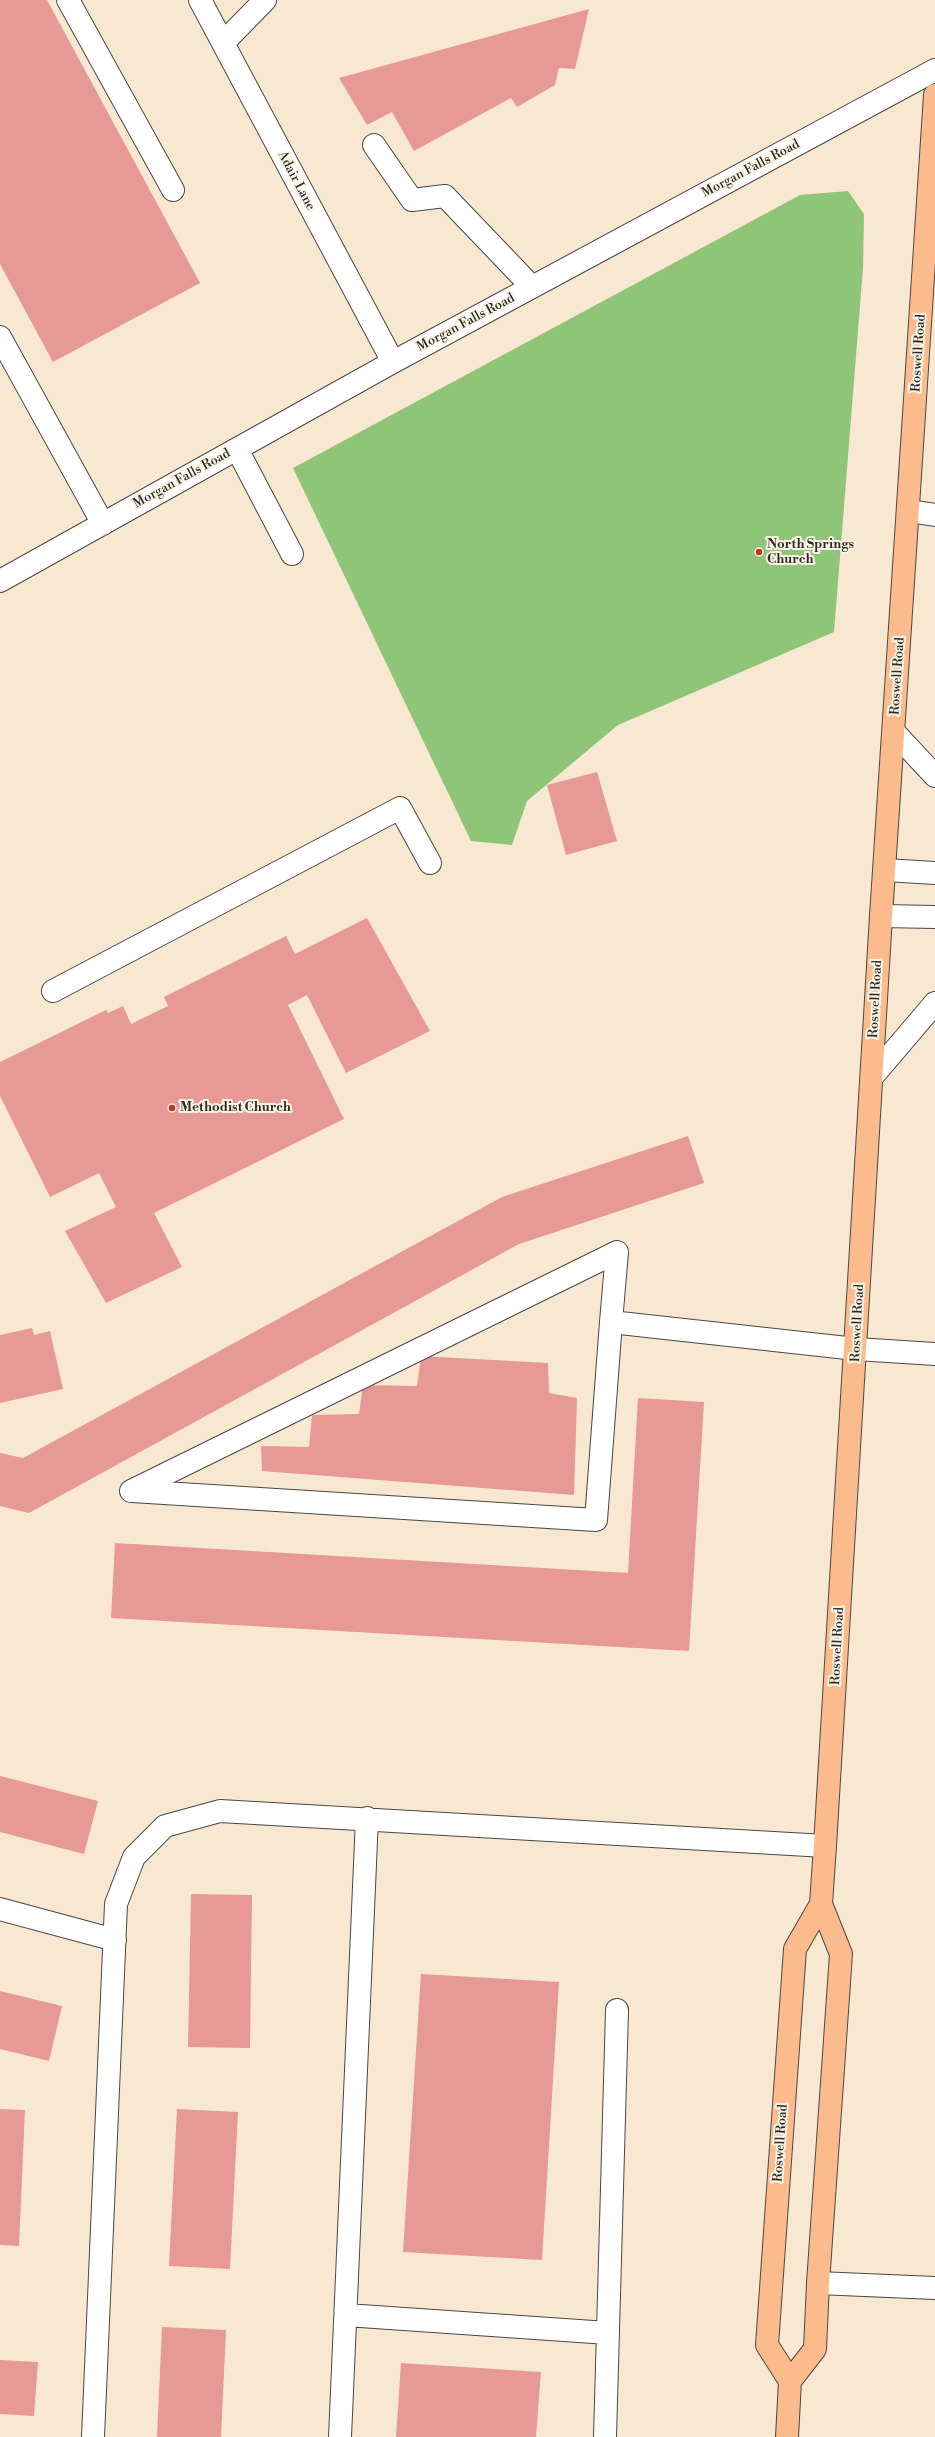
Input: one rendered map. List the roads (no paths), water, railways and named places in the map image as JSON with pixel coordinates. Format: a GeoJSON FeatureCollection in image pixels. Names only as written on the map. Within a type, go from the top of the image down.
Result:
{"type":"FeatureCollection","features":[{"type":"Feature","properties":{"kind":"main road","name":"Roswell Road"},"geometry":{"type":"LineString","coordinates":[[821,1904],[795,1949],[767,2345],[790,2381],[815,2349],[818,2283],[841,1954],[821,1904],[856,1349],[881,916],[909,511],[935,95]]}},
{"type":"Feature","properties":{"kind":"main road"},"geometry":{"type":"LineString","coordinates":[[787,2437],[790,2381]]}},
{"type":"Feature","properties":{"kind":"street"},"geometry":{"type":"LineString","coordinates":[[68,0],[173,190]]}},
{"type":"Feature","properties":{"kind":"street","name":"Adair Lane"},"geometry":{"type":"LineString","coordinates":[[200,0],[393,362]]}},
{"type":"Feature","properties":{"kind":"street"},"geometry":{"type":"LineString","coordinates":[[223,43],[265,0]]}},
{"type":"Feature","properties":{"kind":"street","name":"Morgan Falls Road"},"geometry":{"type":"LineString","coordinates":[[0,581],[393,362],[935,70]]}},
{"type":"Feature","properties":{"kind":"street"},"geometry":{"type":"LineString","coordinates":[[374,145],[412,200],[445,196],[532,287]]}},
{"type":"Feature","properties":{"kind":"street"},"geometry":{"type":"LineString","coordinates":[[0,337],[103,524]]}},
{"type":"Feature","properties":{"kind":"street"},"geometry":{"type":"LineString","coordinates":[[237,449],[292,554]]}},
{"type":"Feature","properties":{"kind":"street"},"geometry":{"type":"LineString","coordinates":[[909,511],[935,515]]}},
{"type":"Feature","properties":{"kind":"street"},"geometry":{"type":"LineString","coordinates":[[894,732],[935,776]]}},
{"type":"Feature","properties":{"kind":"street"},"geometry":{"type":"LineString","coordinates":[[53,991],[400,808],[430,863]]}},
{"type":"Feature","properties":{"kind":"street"},"geometry":{"type":"LineString","coordinates":[[885,870],[935,873]]}},
{"type":"Feature","properties":{"kind":"street"},"geometry":{"type":"LineString","coordinates":[[881,916],[935,917]]}},
{"type":"Feature","properties":{"kind":"street"},"geometry":{"type":"LineString","coordinates":[[872,1077],[935,1003]]}},
{"type":"Feature","properties":{"kind":"street"},"geometry":{"type":"LineString","coordinates":[[617,1252],[611,1322],[596,1520],[131,1491],[617,1252]]}},
{"type":"Feature","properties":{"kind":"street"},"geometry":{"type":"LineString","coordinates":[[611,1322],[856,1349],[935,1354]]}},
{"type":"Feature","properties":{"kind":"street"},"geometry":{"type":"LineString","coordinates":[[93,2437],[116,1904],[134,1856],[165,1826],[220,1811],[367,1818],[825,1846]]}},
{"type":"Feature","properties":{"kind":"street"},"geometry":{"type":"LineString","coordinates":[[340,2437],[367,1818]]}},
{"type":"Feature","properties":{"kind":"street"},"geometry":{"type":"LineString","coordinates":[[0,1908],[115,1940]]}},
{"type":"Feature","properties":{"kind":"street"},"geometry":{"type":"LineString","coordinates":[[605,2437],[617,2010]]}},
{"type":"Feature","properties":{"kind":"street"},"geometry":{"type":"LineString","coordinates":[[818,2283],[935,2288]]}},
{"type":"Feature","properties":{"kind":"street"},"geometry":{"type":"LineString","coordinates":[[346,2316],[608,2333]]}},
{"type":"Feature","properties":{"kind":"place","name":"North Springs Church"},"geometry":{"type":"Point","coordinates":[759,552]}},
{"type":"Feature","properties":{"kind":"place","name":"Methodist Church"},"geometry":{"type":"Point","coordinates":[172,1108]}}]}
